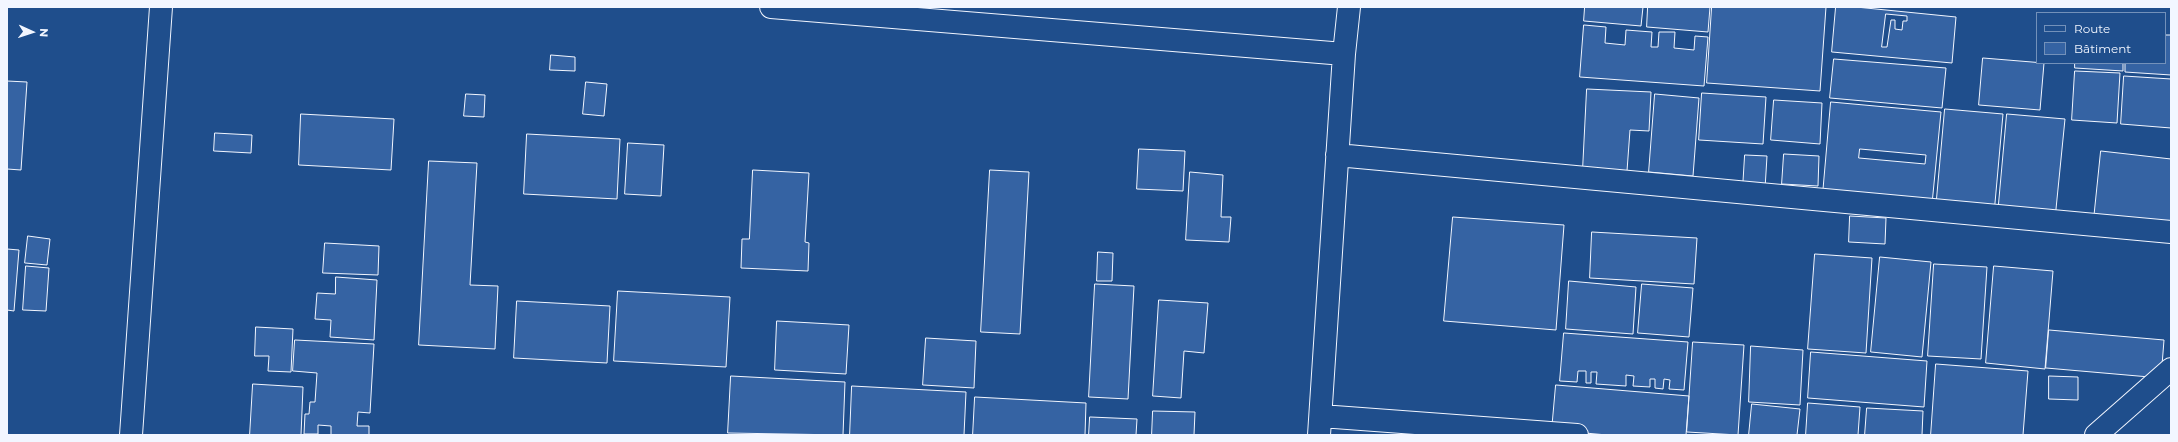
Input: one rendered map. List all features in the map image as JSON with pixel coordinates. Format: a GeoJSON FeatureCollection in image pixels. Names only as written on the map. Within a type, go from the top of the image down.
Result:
{"type":"FeatureCollection","features":[{"type":"Feature","properties":{"kind":"street"},"geometry":{"type":"LineString","coordinates":[[131,435],[161,7]]}},
{"type":"Feature","properties":{"kind":"street"},"geometry":{"type":"LineString","coordinates":[[771,7],[1344,54]]}},
{"type":"Feature","properties":{"kind":"street"},"geometry":{"type":"LineString","coordinates":[[1349,7],[1344,54],[1320,425],[1577,435]]}},
{"type":"Feature","properties":{"kind":"street"},"geometry":{"type":"LineString","coordinates":[[1337,155],[2171,232]]}},
{"type":"Feature","properties":{"kind":"street"},"geometry":{"type":"LineString","coordinates":[[2096,435],[2171,370]]}},
{"type":"Feature","properties":{"kind":"building"},"geometry":{"type":"Polygon","coordinates":[[[1585,7],[1643,7],[1641,26],[1584,21],[1585,7]]]}},
{"type":"Feature","properties":{"kind":"building"},"geometry":{"type":"Polygon","coordinates":[[[1648,7],[1710,7],[1708,32],[1647,27],[1648,7]]]}},
{"type":"Feature","properties":{"kind":"building"},"geometry":{"type":"Polygon","coordinates":[[[1712,7],[1826,7],[1820,91],[1707,83],[1712,7]]]}},
{"type":"Feature","properties":{"kind":"building"},"geometry":{"type":"Polygon","coordinates":[[[1836,7],[1856,7],[1956,17],[1952,63],[1832,52],[1836,7]],[[1886,14],[1882,47],[1887,47],[1891,20],[1895,20],[1895,29],[1902,30],[1903,21],[1907,21],[1907,16],[1886,14]]]}},
{"type":"Feature","properties":{"kind":"building"},"geometry":{"type":"Polygon","coordinates":[[[1584,25],[1606,27],[1605,43],[1625,45],[1626,30],[1652,32],[1651,47],[1658,47],[1659,32],[1675,32],[1674,48],[1694,50],[1695,36],[1708,37],[1704,86],[1580,77],[1584,25]]]}},
{"type":"Feature","properties":{"kind":"building"},"geometry":{"type":"Polygon","coordinates":[[[2166,35],[2171,35],[2171,75],[2125,72],[2125,64],[2166,64],[2166,35]]]}},
{"type":"Feature","properties":{"kind":"building"},"geometry":{"type":"Polygon","coordinates":[[[551,55],[575,57],[575,71],[550,70],[551,55]]]}},
{"type":"Feature","properties":{"kind":"building"},"geometry":{"type":"Polygon","coordinates":[[[1983,58],[2044,64],[2040,110],[1979,105],[1983,58]]]}},
{"type":"Feature","properties":{"kind":"building"},"geometry":{"type":"Polygon","coordinates":[[[1834,59],[1946,68],[1942,108],[1830,98],[1834,59]]]}},
{"type":"Feature","properties":{"kind":"building"},"geometry":{"type":"Polygon","coordinates":[[[2075,64],[2123,64],[2123,71],[2075,68],[2075,64]]]}},
{"type":"Feature","properties":{"kind":"building"},"geometry":{"type":"Polygon","coordinates":[[[2075,71],[2120,73],[2117,123],[2072,120],[2075,71]]]}},
{"type":"Feature","properties":{"kind":"building"},"geometry":{"type":"Polygon","coordinates":[[[2124,76],[2171,79],[2171,128],[2121,124],[2124,76]]]}},
{"type":"Feature","properties":{"kind":"building"},"geometry":{"type":"Polygon","coordinates":[[[7,81],[27,82],[21,170],[7,169],[7,81]]]}},
{"type":"Feature","properties":{"kind":"building"},"geometry":{"type":"Polygon","coordinates":[[[586,82],[607,84],[604,116],[583,114],[586,82]]]}},
{"type":"Feature","properties":{"kind":"building"},"geometry":{"type":"Polygon","coordinates":[[[1587,89],[1651,92],[1649,131],[1630,130],[1627,171],[1583,169],[1587,89]]]}},
{"type":"Feature","properties":{"kind":"building"},"geometry":{"type":"Polygon","coordinates":[[[1702,93],[1766,97],[1763,144],[1699,140],[1702,93]]]}},
{"type":"Feature","properties":{"kind":"building"},"geometry":{"type":"Polygon","coordinates":[[[466,94],[485,95],[484,117],[464,116],[466,94]]]}},
{"type":"Feature","properties":{"kind":"building"},"geometry":{"type":"Polygon","coordinates":[[[1655,94],[1699,98],[1693,176],[1649,172],[1655,94]]]}},
{"type":"Feature","properties":{"kind":"building"},"geometry":{"type":"Polygon","coordinates":[[[1774,100],[1822,103],[1820,144],[1771,140],[1774,100]]]}},
{"type":"Feature","properties":{"kind":"building"},"geometry":{"type":"Polygon","coordinates":[[[1831,102],[1941,112],[1932,204],[1823,194],[1831,102]],[[1860,149],[1859,158],[1925,164],[1926,155],[1860,149]]]}},
{"type":"Feature","properties":{"kind":"building"},"geometry":{"type":"Polygon","coordinates":[[[1945,109],[2003,114],[1994,214],[1936,209],[1945,109]]]}},
{"type":"Feature","properties":{"kind":"building"},"geometry":{"type":"Polygon","coordinates":[[[301,114],[394,119],[391,170],[299,165],[301,114]]]}},
{"type":"Feature","properties":{"kind":"building"},"geometry":{"type":"Polygon","coordinates":[[[2007,114],[2065,119],[2055,219],[1998,214],[2007,114]]]}},
{"type":"Feature","properties":{"kind":"building"},"geometry":{"type":"Polygon","coordinates":[[[215,133],[252,135],[251,153],[214,151],[215,133]]]}},
{"type":"Feature","properties":{"kind":"building"},"geometry":{"type":"Polygon","coordinates":[[[527,134],[620,139],[617,199],[524,194],[527,134]]]}},
{"type":"Feature","properties":{"kind":"building"},"geometry":{"type":"Polygon","coordinates":[[[628,143],[664,145],[661,196],[625,194],[628,143]]]}},
{"type":"Feature","properties":{"kind":"building"},"geometry":{"type":"Polygon","coordinates":[[[1139,149],[1185,151],[1183,191],[1137,189],[1139,149]]]}},
{"type":"Feature","properties":{"kind":"building"},"geometry":{"type":"Polygon","coordinates":[[[2101,151],[2171,159],[2171,228],[2094,219],[2101,151]]]}},
{"type":"Feature","properties":{"kind":"building"},"geometry":{"type":"Polygon","coordinates":[[[1784,154],[1819,156],[1818,186],[1782,184],[1784,154]]]}},
{"type":"Feature","properties":{"kind":"building"},"geometry":{"type":"Polygon","coordinates":[[[1745,155],[1767,156],[1765,189],[1743,188],[1745,155]]]}},
{"type":"Feature","properties":{"kind":"building"},"geometry":{"type":"Polygon","coordinates":[[[429,161],[477,163],[470,285],[498,286],[495,349],[419,345],[429,161]]]}},
{"type":"Feature","properties":{"kind":"building"},"geometry":{"type":"Polygon","coordinates":[[[753,170],[809,173],[805,242],[809,243],[808,271],[741,268],[742,239],[749,239],[753,170]]]}},
{"type":"Feature","properties":{"kind":"building"},"geometry":{"type":"Polygon","coordinates":[[[990,170],[1029,172],[1020,334],[981,332],[990,170]]]}},
{"type":"Feature","properties":{"kind":"building"},"geometry":{"type":"Polygon","coordinates":[[[1190,172],[1223,175],[1221,217],[1231,217],[1229,242],[1186,240],[1190,172]]]}},
{"type":"Feature","properties":{"kind":"building"},"geometry":{"type":"Polygon","coordinates":[[[1850,216],[1886,218],[1885,244],[1849,242],[1850,216]]]}},
{"type":"Feature","properties":{"kind":"building"},"geometry":{"type":"Polygon","coordinates":[[[1453,217],[1564,225],[1556,330],[1444,321],[1453,217]]]}},
{"type":"Feature","properties":{"kind":"building"},"geometry":{"type":"Polygon","coordinates":[[[1592,232],[1697,238],[1694,284],[1590,278],[1592,232]]]}},
{"type":"Feature","properties":{"kind":"building"},"geometry":{"type":"Polygon","coordinates":[[[28,236],[50,239],[47,265],[25,263],[28,236]]]}},
{"type":"Feature","properties":{"kind":"building"},"geometry":{"type":"Polygon","coordinates":[[[325,243],[379,246],[378,275],[323,273],[325,243]]]}},
{"type":"Feature","properties":{"kind":"building"},"geometry":{"type":"Polygon","coordinates":[[[7,249],[19,250],[14,311],[7,310],[7,249]]]}},
{"type":"Feature","properties":{"kind":"building"},"geometry":{"type":"Polygon","coordinates":[[[1098,252],[1113,253],[1112,281],[1097,281],[1098,252]]]}},
{"type":"Feature","properties":{"kind":"building"},"geometry":{"type":"Polygon","coordinates":[[[1815,254],[1872,258],[1866,353],[1808,349],[1815,254]]]}},
{"type":"Feature","properties":{"kind":"building"},"geometry":{"type":"Polygon","coordinates":[[[1880,257],[1931,262],[1922,357],[1871,352],[1880,257]]]}},
{"type":"Feature","properties":{"kind":"building"},"geometry":{"type":"Polygon","coordinates":[[[1934,264],[1987,267],[1981,359],[1928,356],[1934,264]]]}},
{"type":"Feature","properties":{"kind":"building"},"geometry":{"type":"Polygon","coordinates":[[[26,266],[49,268],[46,311],[23,310],[26,266]]]}},
{"type":"Feature","properties":{"kind":"building"},"geometry":{"type":"Polygon","coordinates":[[[1994,266],[2053,271],[2045,369],[1986,363],[1994,266]]]}},
{"type":"Feature","properties":{"kind":"building"},"geometry":{"type":"Polygon","coordinates":[[[336,277],[377,280],[374,340],[330,337],[331,320],[315,319],[317,293],[335,294],[336,277]]]}},
{"type":"Feature","properties":{"kind":"building"},"geometry":{"type":"Polygon","coordinates":[[[1569,281],[1636,287],[1633,334],[1566,329],[1569,281]]]}},
{"type":"Feature","properties":{"kind":"building"},"geometry":{"type":"Polygon","coordinates":[[[1095,284],[1134,286],[1128,399],[1089,397],[1095,284]]]}},
{"type":"Feature","properties":{"kind":"building"},"geometry":{"type":"Polygon","coordinates":[[[1642,284],[1693,288],[1689,337],[1638,333],[1642,284]]]}},
{"type":"Feature","properties":{"kind":"building"},"geometry":{"type":"Polygon","coordinates":[[[618,291],[730,297],[726,367],[614,361],[618,291]]]}},
{"type":"Feature","properties":{"kind":"building"},"geometry":{"type":"Polygon","coordinates":[[[1159,300],[1208,303],[1204,353],[1184,351],[1181,398],[1153,396],[1159,300]]]}},
{"type":"Feature","properties":{"kind":"building"},"geometry":{"type":"Polygon","coordinates":[[[517,301],[610,306],[607,363],[514,358],[517,301]]]}},
{"type":"Feature","properties":{"kind":"building"},"geometry":{"type":"Polygon","coordinates":[[[777,321],[849,325],[846,374],[775,370],[777,321]]]}},
{"type":"Feature","properties":{"kind":"building"},"geometry":{"type":"Polygon","coordinates":[[[256,327],[293,329],[291,372],[268,371],[269,356],[255,356],[256,327]]]}},
{"type":"Feature","properties":{"kind":"building"},"geometry":{"type":"Polygon","coordinates":[[[2049,330],[2164,340],[2161,378],[2046,368],[2049,330]]]}},
{"type":"Feature","properties":{"kind":"building"},"geometry":{"type":"Polygon","coordinates":[[[1564,333],[1688,342],[1684,390],[1669,389],[1670,380],[1664,379],[1663,389],[1655,388],[1655,379],[1650,379],[1650,387],[1633,386],[1634,376],[1626,375],[1626,386],[1596,384],[1597,372],[1591,372],[1591,383],[1586,383],[1586,371],[1578,371],[1577,382],[1560,381],[1564,333]]]}},
{"type":"Feature","properties":{"kind":"building"},"geometry":{"type":"Polygon","coordinates":[[[926,338],[976,341],[974,388],[923,385],[926,338]]]}},
{"type":"Feature","properties":{"kind":"building"},"geometry":{"type":"Polygon","coordinates":[[[295,340],[374,344],[370,413],[358,412],[357,426],[369,426],[369,435],[331,435],[331,426],[318,425],[318,434],[304,434],[305,414],[309,414],[310,402],[315,402],[317,373],[293,371],[295,340]]]}},
{"type":"Feature","properties":{"kind":"building"},"geometry":{"type":"Polygon","coordinates":[[[1693,342],[1744,345],[1738,435],[1687,432],[1693,342]]]}},
{"type":"Feature","properties":{"kind":"building"},"geometry":{"type":"Polygon","coordinates":[[[1751,346],[1803,350],[1800,405],[1749,402],[1751,346]]]}},
{"type":"Feature","properties":{"kind":"building"},"geometry":{"type":"Polygon","coordinates":[[[1811,352],[1927,361],[1924,407],[1808,398],[1811,352]]]}},
{"type":"Feature","properties":{"kind":"building"},"geometry":{"type":"Polygon","coordinates":[[[1936,364],[2028,371],[2023,435],[1931,435],[1936,364]]]}},
{"type":"Feature","properties":{"kind":"building"},"geometry":{"type":"Polygon","coordinates":[[[731,376],[845,382],[843,435],[728,433],[731,376]]]}},
{"type":"Feature","properties":{"kind":"building"},"geometry":{"type":"Polygon","coordinates":[[[2049,376],[2078,377],[2078,400],[2049,399],[2049,376]]]}},
{"type":"Feature","properties":{"kind":"building"},"geometry":{"type":"Polygon","coordinates":[[[253,384],[303,387],[301,435],[250,435],[253,384]]]}},
{"type":"Feature","properties":{"kind":"building"},"geometry":{"type":"Polygon","coordinates":[[[1556,385],[1689,396],[1686,435],[1607,435],[1552,430],[1556,385]]]}},
{"type":"Feature","properties":{"kind":"building"},"geometry":{"type":"Polygon","coordinates":[[[852,386],[966,392],[964,435],[850,435],[852,386]]]}},
{"type":"Feature","properties":{"kind":"building"},"geometry":{"type":"Polygon","coordinates":[[[975,397],[1086,403],[1085,435],[973,435],[975,397]]]}},
{"type":"Feature","properties":{"kind":"building"},"geometry":{"type":"Polygon","coordinates":[[[1808,403],[1860,407],[1858,435],[1806,435],[1808,403]]]}},
{"type":"Feature","properties":{"kind":"building"},"geometry":{"type":"Polygon","coordinates":[[[1752,404],[1800,409],[1797,435],[1749,435],[1752,404]]]}},
{"type":"Feature","properties":{"kind":"building"},"geometry":{"type":"Polygon","coordinates":[[[1867,408],[1923,411],[1922,435],[1865,435],[1867,408]]]}},
{"type":"Feature","properties":{"kind":"building"},"geometry":{"type":"Polygon","coordinates":[[[1153,411],[1195,412],[1194,435],[1152,435],[1153,411]]]}},
{"type":"Feature","properties":{"kind":"building"},"geometry":{"type":"Polygon","coordinates":[[[1090,417],[1137,419],[1136,435],[1089,435],[1090,417]]]}}]}
